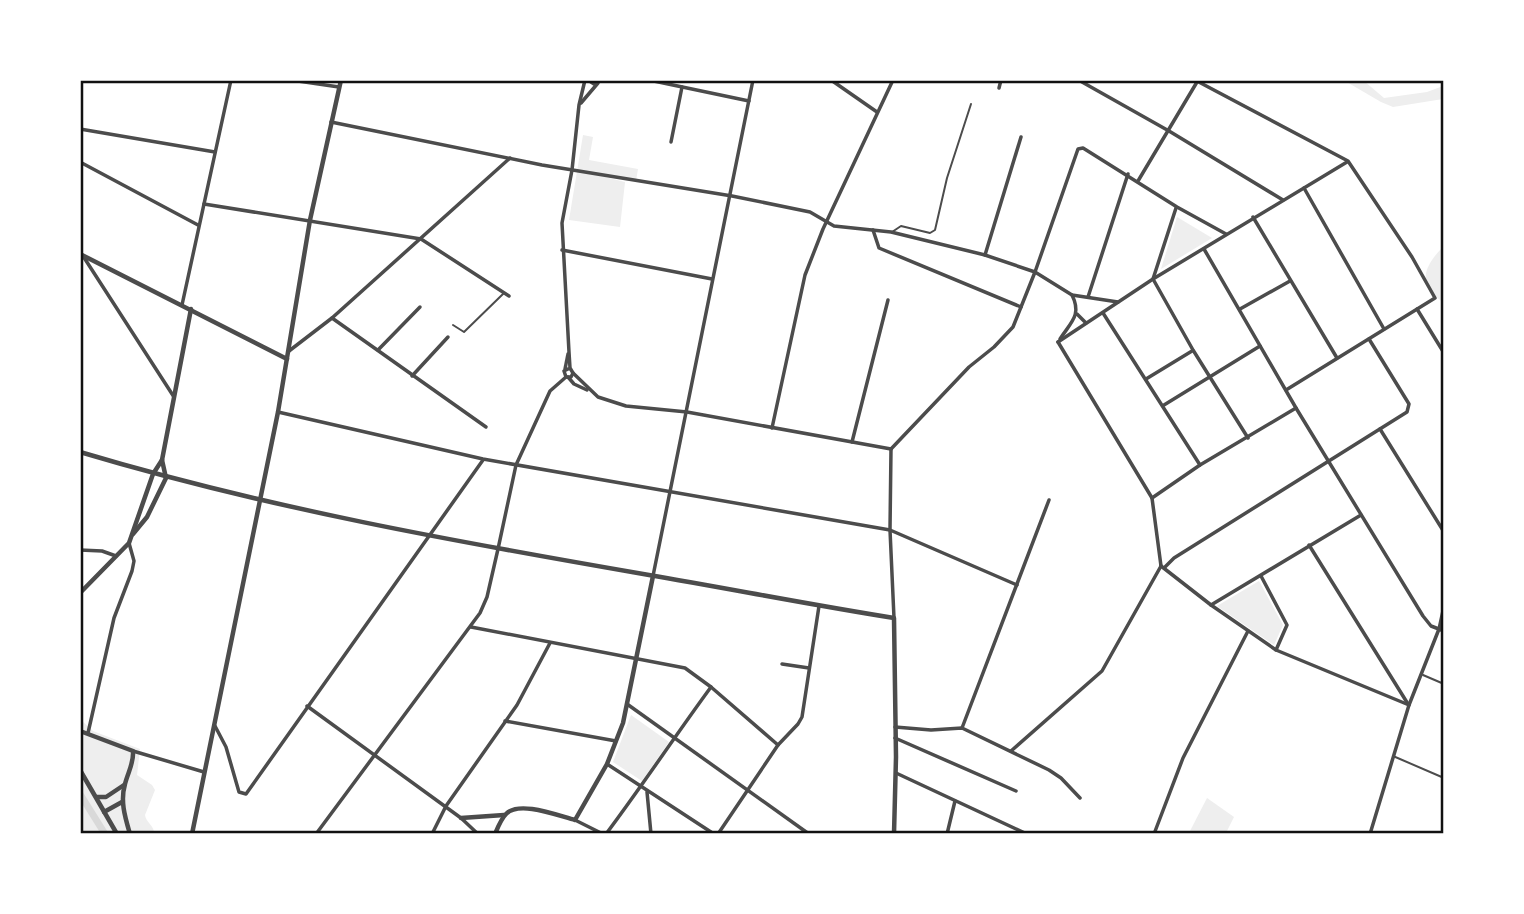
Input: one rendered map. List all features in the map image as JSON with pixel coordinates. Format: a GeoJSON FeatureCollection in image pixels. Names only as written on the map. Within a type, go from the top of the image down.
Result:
{"type":"FeatureCollection","features":[{"type":"Feature","properties":{"kind":"street"},"geometry":{"type":"LineString","coordinates":[[182,305],[231,80]]}},
{"type":"Feature","properties":{"kind":"street"},"geometry":{"type":"LineString","coordinates":[[291,80],[339,88]]}},
{"type":"Feature","properties":{"kind":"street"},"geometry":{"type":"LineString","coordinates":[[192,834],[278,412],[310,220],[341,80]]}},
{"type":"Feature","properties":{"kind":"street"},"geometry":{"type":"LineString","coordinates":[[599,82],[587,80],[579,105],[572,170],[562,223],[569,352],[567,377],[598,397],[626,406],[687,412],[891,449]]}},
{"type":"Feature","properties":{"kind":"street"},"geometry":{"type":"LineString","coordinates":[[649,80],[749,101]]}},
{"type":"Feature","properties":{"kind":"street"},"geometry":{"type":"LineString","coordinates":[[575,820],[607,764],[617,741],[627,704],[712,279],[732,196],[753,80]]}},
{"type":"Feature","properties":{"kind":"street"},"geometry":{"type":"LineString","coordinates":[[831,80],[877,112]]}},
{"type":"Feature","properties":{"kind":"street"},"geometry":{"type":"LineString","coordinates":[[772,428],[805,275],[892,80]]}},
{"type":"Feature","properties":{"kind":"street"},"geometry":{"type":"LineString","coordinates":[[999,88],[1001,80]]}},
{"type":"Feature","properties":{"kind":"street"},"geometry":{"type":"LineString","coordinates":[[1138,180],[1196,81],[1348,161],[1412,257],[1435,298],[1286,390]]}},
{"type":"Feature","properties":{"kind":"street"},"geometry":{"type":"LineString","coordinates":[[579,105],[599,82]]}},
{"type":"Feature","properties":{"kind":"street"},"geometry":{"type":"LineString","coordinates":[[1082,82],[1283,200]]}},
{"type":"Feature","properties":{"kind":"street"},"geometry":{"type":"LineString","coordinates":[[671,142],[682,87]]}},
{"type":"Feature","properties":{"kind":"street"},"geometry":{"type":"LineString","coordinates":[[331,122],[572,170],[732,196],[810,212],[834,226],[891,232],[985,255],[1035,272],[1072,295],[1118,302]]}},
{"type":"Feature","properties":{"kind":"street"},"geometry":{"type":"LineString","coordinates":[[80,129],[215,152]]}},
{"type":"Feature","properties":{"kind":"street"},"geometry":{"type":"LineString","coordinates":[[985,255],[1021,137]]}},
{"type":"Feature","properties":{"kind":"street"},"geometry":{"type":"LineString","coordinates":[[894,834],[896,773],[890,530],[891,449],[969,367],[1004,339],[1013,327],[1076,152],[1083,148],[1138,180],[1177,207],[1226,234]]}},
{"type":"Feature","properties":{"kind":"street"},"geometry":{"type":"LineString","coordinates":[[289,351],[332,318],[510,158]]}},
{"type":"Feature","properties":{"kind":"street"},"geometry":{"type":"LineString","coordinates":[[1058,342],[1153,279],[1348,161]]}},
{"type":"Feature","properties":{"kind":"street"},"geometry":{"type":"LineString","coordinates":[[80,162],[198,225]]}},
{"type":"Feature","properties":{"kind":"street"},"geometry":{"type":"LineString","coordinates":[[1088,297],[1128,174]]}},
{"type":"Feature","properties":{"kind":"street"},"geometry":{"type":"LineString","coordinates":[[1304,188],[1384,329]]}},
{"type":"Feature","properties":{"kind":"street"},"geometry":{"type":"LineString","coordinates":[[204,204],[421,239],[509,296]]}},
{"type":"Feature","properties":{"kind":"street"},"geometry":{"type":"LineString","coordinates":[[1177,207],[1153,279],[1248,438]]}},
{"type":"Feature","properties":{"kind":"street"},"geometry":{"type":"LineString","coordinates":[[1253,217],[1337,358]]}},
{"type":"Feature","properties":{"kind":"street"},"geometry":{"type":"LineString","coordinates":[[873,230],[879,248],[1021,307]]}},
{"type":"Feature","properties":{"kind":"street"},"geometry":{"type":"LineString","coordinates":[[1204,249],[1296,408],[1428,622],[1441,630]]}},
{"type":"Feature","properties":{"kind":"street"},"geometry":{"type":"LineString","coordinates":[[562,250],[712,279]]}},
{"type":"Feature","properties":{"kind":"street"},"geometry":{"type":"LineString","coordinates":[[82,255],[287,359]]}},
{"type":"Feature","properties":{"kind":"street"},"geometry":{"type":"LineString","coordinates":[[82,255],[174,397]]}},
{"type":"Feature","properties":{"kind":"street"},"geometry":{"type":"LineString","coordinates":[[1240,309],[1291,280]]}},
{"type":"Feature","properties":{"kind":"street"},"geometry":{"type":"LineString","coordinates":[[1058,342],[1077,314],[1077,305],[1072,295]]}},
{"type":"Feature","properties":{"kind":"street"},"geometry":{"type":"LineString","coordinates":[[852,442],[888,300]]}},
{"type":"Feature","properties":{"kind":"street"},"geometry":{"type":"LineString","coordinates":[[378,350],[420,307]]}},
{"type":"Feature","properties":{"kind":"street"},"geometry":{"type":"LineString","coordinates":[[133,534],[147,517],[166,478],[163,460],[191,309]]}},
{"type":"Feature","properties":{"kind":"street"},"geometry":{"type":"LineString","coordinates":[[1418,309],[1444,353]]}},
{"type":"Feature","properties":{"kind":"street"},"geometry":{"type":"LineString","coordinates":[[1103,313],[1164,405],[1200,466]]}},
{"type":"Feature","properties":{"kind":"street"},"geometry":{"type":"LineString","coordinates":[[1077,314],[1086,323]]}},
{"type":"Feature","properties":{"kind":"street"},"geometry":{"type":"LineString","coordinates":[[332,318],[486,427]]}},
{"type":"Feature","properties":{"kind":"street"},"geometry":{"type":"LineString","coordinates":[[412,376],[448,337]]}},
{"type":"Feature","properties":{"kind":"street"},"geometry":{"type":"LineString","coordinates":[[1011,751],[1102,671],[1163,567],[1406,413],[1409,404],[1369,339]]}},
{"type":"Feature","properties":{"kind":"street"},"geometry":{"type":"LineString","coordinates":[[1058,342],[1152,498],[1163,567],[1211,605],[1276,650],[1409,705]]}},
{"type":"Feature","properties":{"kind":"street"},"geometry":{"type":"LineString","coordinates":[[1164,405],[1261,345]]}},
{"type":"Feature","properties":{"kind":"street"},"geometry":{"type":"LineString","coordinates":[[1146,379],[1193,350]]}},
{"type":"Feature","properties":{"kind":"street"},"geometry":{"type":"LineString","coordinates":[[566,369],[589,391]]}},
{"type":"Feature","properties":{"kind":"street"},"geometry":{"type":"LineString","coordinates":[[316,834],[471,627],[487,597],[516,465],[542,408],[566,369]]}},
{"type":"Feature","properties":{"kind":"street"},"geometry":{"type":"LineString","coordinates":[[557,384],[573,373]]}},
{"type":"Feature","properties":{"kind":"street"},"geometry":{"type":"LineString","coordinates":[[1152,498],[1296,408]]}},
{"type":"Feature","properties":{"kind":"street"},"geometry":{"type":"LineString","coordinates":[[278,412],[483,460],[890,530],[1017,585]]}},
{"type":"Feature","properties":{"kind":"street"},"geometry":{"type":"LineString","coordinates":[[1380,429],[1444,532]]}},
{"type":"Feature","properties":{"kind":"street"},"geometry":{"type":"LineString","coordinates":[[80,452],[166,478],[259,500],[498,549],[894,618]]}},
{"type":"Feature","properties":{"kind":"street"},"geometry":{"type":"LineString","coordinates":[[80,593],[129,543],[153,474],[163,460]]}},
{"type":"Feature","properties":{"kind":"street"},"geometry":{"type":"LineString","coordinates":[[215,726],[226,747],[239,792],[244,794],[483,460]]}},
{"type":"Feature","properties":{"kind":"street"},"geometry":{"type":"LineString","coordinates":[[962,728],[1049,500]]}},
{"type":"Feature","properties":{"kind":"street"},"geometry":{"type":"LineString","coordinates":[[1211,605],[1361,514]]}},
{"type":"Feature","properties":{"kind":"street"},"geometry":{"type":"LineString","coordinates":[[88,734],[114,618],[132,571],[134,561],[129,543]]}},
{"type":"Feature","properties":{"kind":"street"},"geometry":{"type":"LineString","coordinates":[[1310,545],[1409,705]]}},
{"type":"Feature","properties":{"kind":"street"},"geometry":{"type":"LineString","coordinates":[[80,551],[102,551],[116,556]]}},
{"type":"Feature","properties":{"kind":"street"},"geometry":{"type":"LineString","coordinates":[[1261,576],[1287,625],[1276,650]]}},
{"type":"Feature","properties":{"kind":"street"},"geometry":{"type":"LineString","coordinates":[[607,764],[716,834],[779,745],[799,724],[819,606]]}},
{"type":"Feature","properties":{"kind":"street"},"geometry":{"type":"LineString","coordinates":[[1370,834],[1409,705],[1441,630],[1444,606]]}},
{"type":"Feature","properties":{"kind":"street"},"geometry":{"type":"LineString","coordinates":[[471,627],[685,668],[779,745]]}},
{"type":"Feature","properties":{"kind":"street"},"geometry":{"type":"LineString","coordinates":[[1154,834],[1183,758],[1248,631]]}},
{"type":"Feature","properties":{"kind":"street"},"geometry":{"type":"LineString","coordinates":[[432,834],[446,806],[530,683],[550,643]]}},
{"type":"Feature","properties":{"kind":"street"},"geometry":{"type":"LineString","coordinates":[[782,664],[809,668]]}},
{"type":"Feature","properties":{"kind":"street"},"geometry":{"type":"LineString","coordinates":[[461,818],[505,815],[516,809],[527,808],[575,820],[604,834],[641,787],[674,736],[711,687]]}},
{"type":"Feature","properties":{"kind":"street"},"geometry":{"type":"LineString","coordinates":[[627,704],[748,788],[808,834]]}},
{"type":"Feature","properties":{"kind":"street"},"geometry":{"type":"LineString","coordinates":[[307,706],[446,806],[478,834]]}},
{"type":"Feature","properties":{"kind":"street"},"geometry":{"type":"LineString","coordinates":[[505,721],[617,741]]}},
{"type":"Feature","properties":{"kind":"street"},"geometry":{"type":"LineString","coordinates":[[895,727],[931,730],[962,728],[1061,778],[1080,798]]}},
{"type":"Feature","properties":{"kind":"street"},"geometry":{"type":"LineString","coordinates":[[80,731],[133,751],[204,772]]}},
{"type":"Feature","properties":{"kind":"street"},"geometry":{"type":"LineString","coordinates":[[895,738],[1016,791]]}},
{"type":"Feature","properties":{"kind":"street"},"geometry":{"type":"LineString","coordinates":[[131,834],[122,802],[124,785],[133,761],[133,751]]}},
{"type":"Feature","properties":{"kind":"street"},"geometry":{"type":"LineString","coordinates":[[80,770],[117,834]]}},
{"type":"Feature","properties":{"kind":"street"},"geometry":{"type":"LineString","coordinates":[[896,773],[1027,834]]}},
{"type":"Feature","properties":{"kind":"street"},"geometry":{"type":"LineString","coordinates":[[97,797],[106,797],[124,785]]}},
{"type":"Feature","properties":{"kind":"street"},"geometry":{"type":"LineString","coordinates":[[647,792],[651,834]]}},
{"type":"Feature","properties":{"kind":"street"},"geometry":{"type":"LineString","coordinates":[[947,834],[955,801]]}},
{"type":"Feature","properties":{"kind":"street"},"geometry":{"type":"LineString","coordinates":[[104,812],[122,802]]}},
{"type":"Feature","properties":{"kind":"street"},"geometry":{"type":"LineString","coordinates":[[495,834],[505,815]]}},
{"type":"Feature","properties":{"kind":"street"},"geometry":{"type":"LineString","coordinates":[[1011,834],[1013,827]]}},
{"type":"Feature","properties":{"kind":"lane"},"geometry":{"type":"LineString","coordinates":[[891,232],[901,226],[930,233],[935,230],[947,178],[971,104]]}},
{"type":"Feature","properties":{"kind":"lane"},"geometry":{"type":"LineString","coordinates":[[453,325],[464,331],[504,293]]}},
{"type":"Feature","properties":{"kind":"lane"},"geometry":{"type":"LineString","coordinates":[[1422,674],[1444,684]]}},
{"type":"Feature","properties":{"kind":"lane"},"geometry":{"type":"LineString","coordinates":[[1392,756],[1444,778]]}},
{"type":"Feature","properties":{"kind":"shaded area"},"geometry":{"type":"Polygon","coordinates":[[[1345,81],[1364,81],[1384,98],[1427,92],[1443,86],[1443,99],[1393,107],[1345,81]]]}},
{"type":"Feature","properties":{"kind":"shaded area"},"geometry":{"type":"Polygon","coordinates":[[[583,135],[593,137],[589,160],[638,169],[636,181],[597,175],[625,182],[620,227],[569,220],[583,135]]]}},
{"type":"Feature","properties":{"kind":"shaded area"},"geometry":{"type":"Polygon","coordinates":[[[1177,217],[1212,238],[1161,269],[1177,217]]]}},
{"type":"Feature","properties":{"kind":"shaded area"},"geometry":{"type":"Polygon","coordinates":[[[1443,247],[1443,302],[1429,289],[1426,275],[1431,261],[1443,247]]]}},
{"type":"Feature","properties":{"kind":"shaded area"},"geometry":{"type":"Polygon","coordinates":[[[1259,581],[1283,625],[1274,645],[1217,606],[1259,581]]]}},
{"type":"Feature","properties":{"kind":"shaded area"},"geometry":{"type":"Polygon","coordinates":[[[631,715],[669,742],[642,781],[613,762],[631,715]]]}},
{"type":"Feature","properties":{"kind":"shaded area"},"geometry":{"type":"Polygon","coordinates":[[[81,720],[93,731],[140,749],[137,775],[155,790],[145,815],[154,833],[81,834],[81,720]]]}},
{"type":"Feature","properties":{"kind":"shaded area"},"geometry":{"type":"Polygon","coordinates":[[[1207,798],[1234,817],[1226,833],[1189,833],[1207,798]]]}},
{"type":"Feature","properties":{"kind":"waterway"},"geometry":{"type":"LineString","coordinates":[[80,794],[105,834]]}}]}
